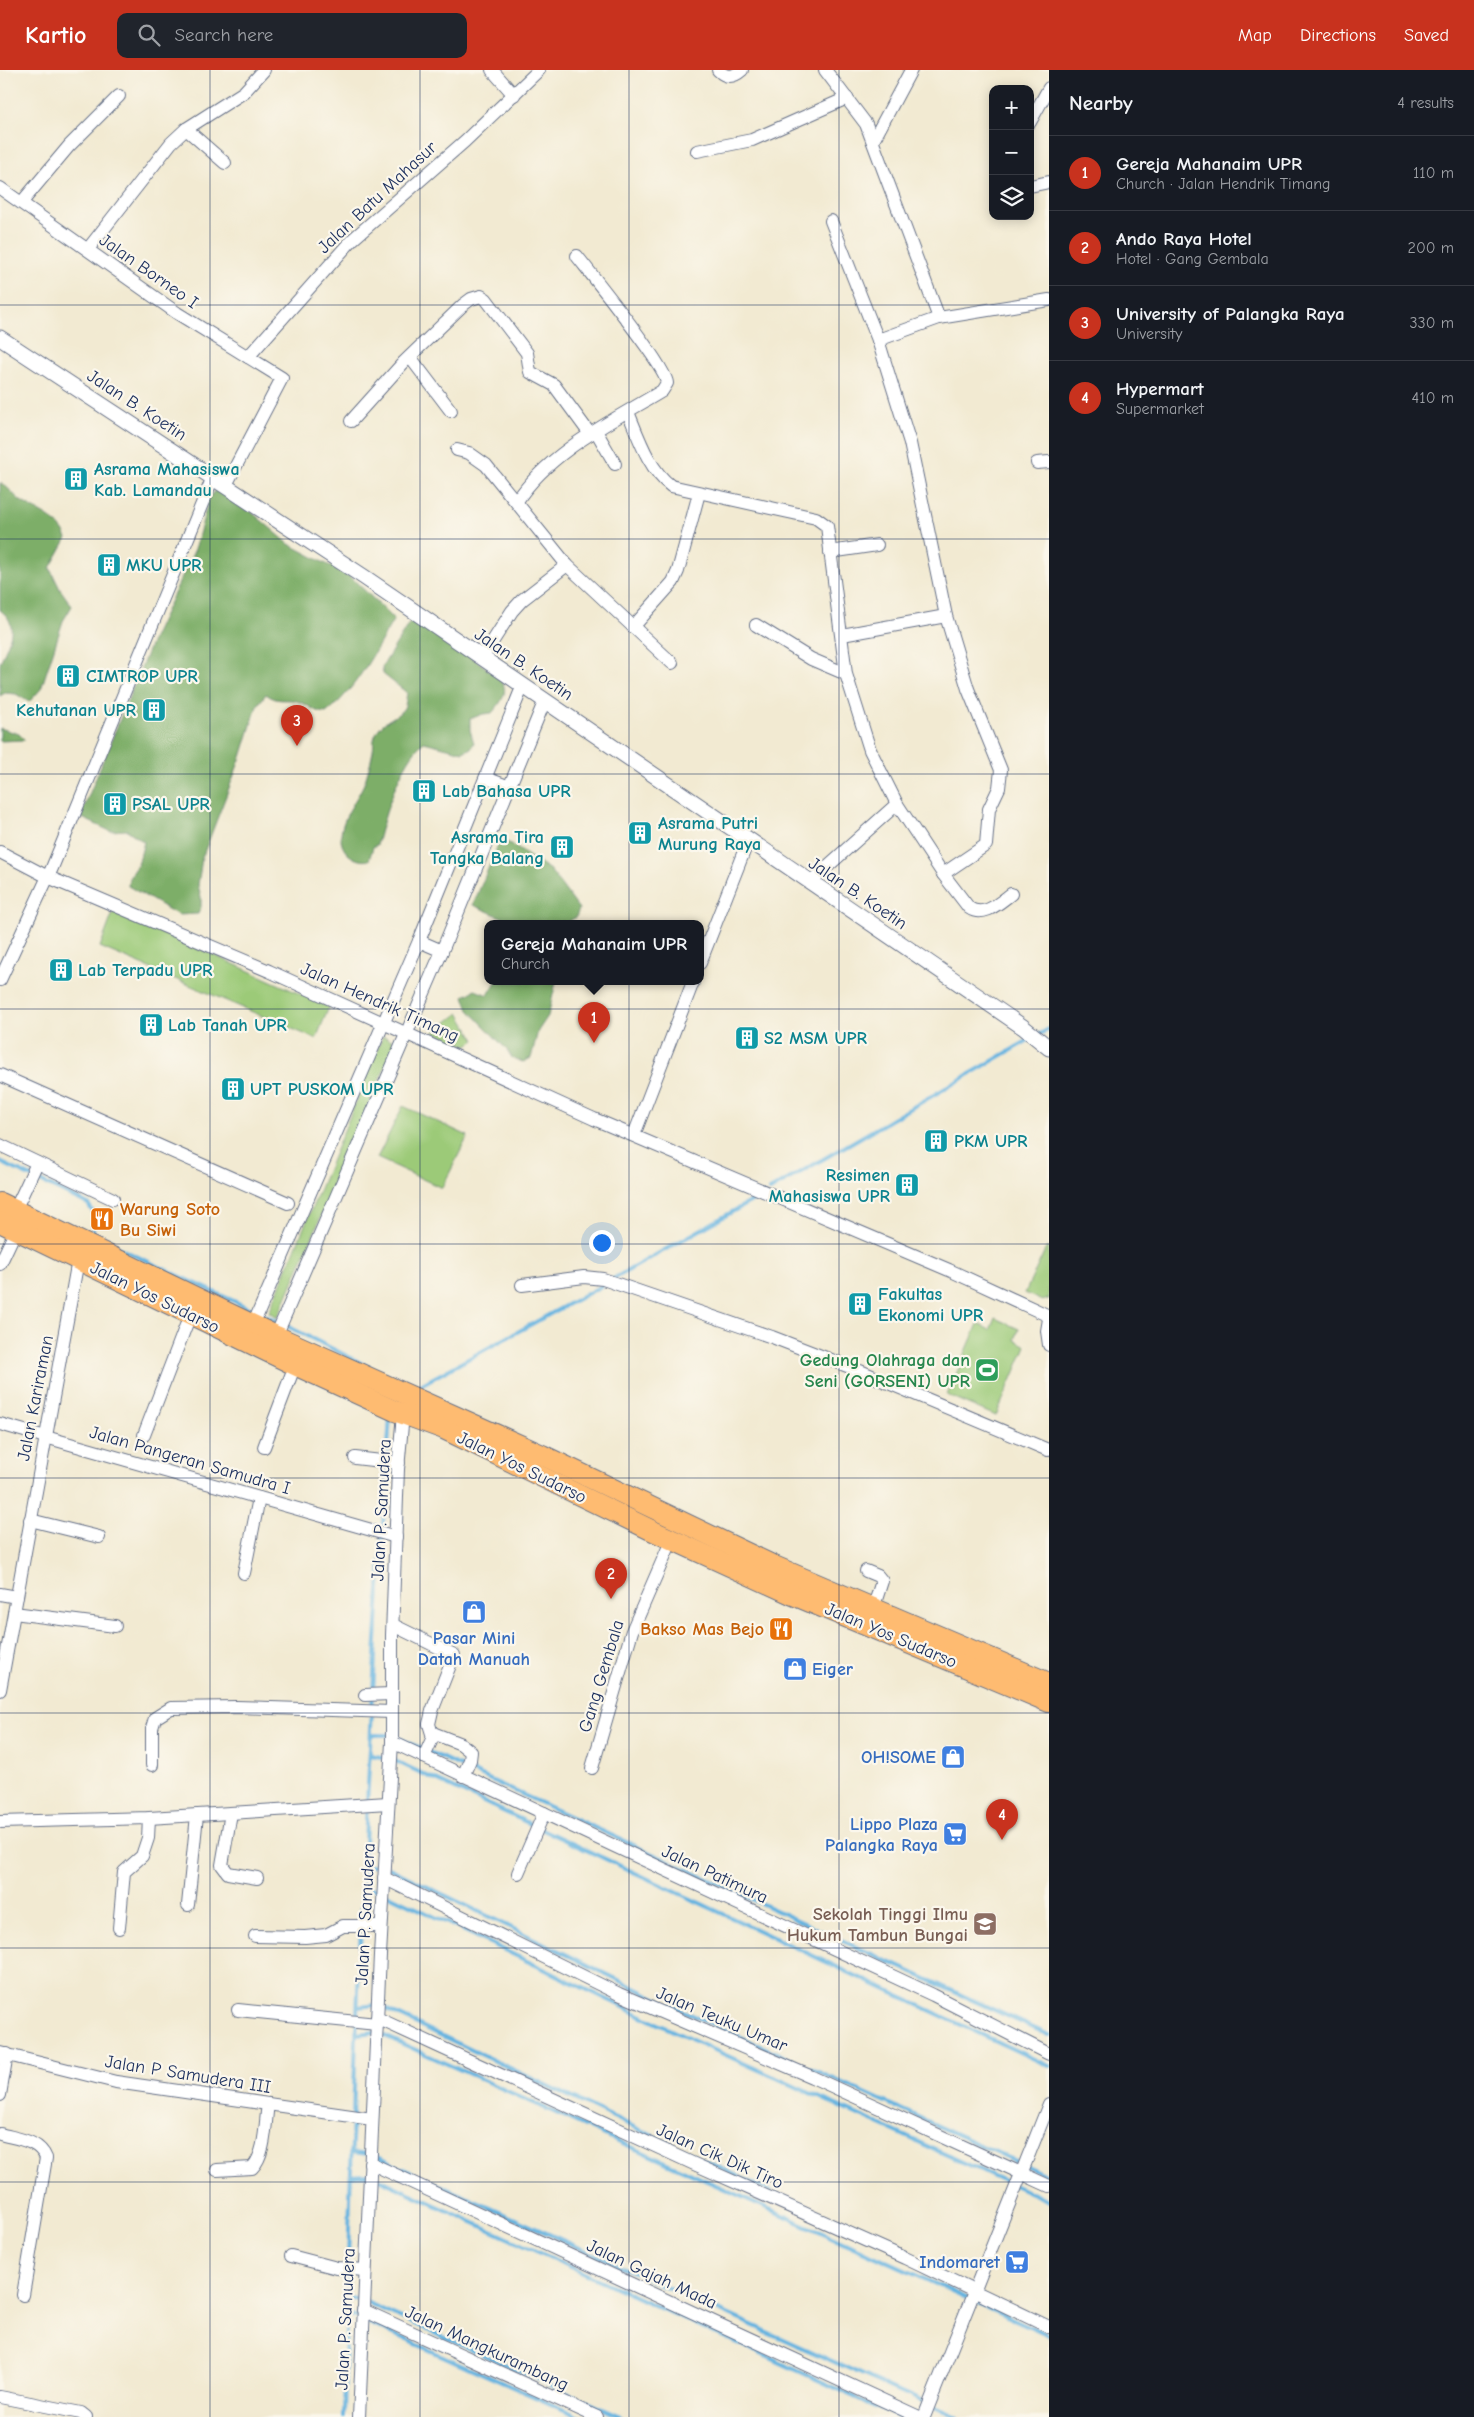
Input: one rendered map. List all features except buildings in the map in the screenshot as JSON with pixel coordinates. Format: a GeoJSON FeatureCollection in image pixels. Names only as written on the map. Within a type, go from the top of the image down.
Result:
{"type":"FeatureCollection","features":[{"type":"Feature","properties":{"kind":"main road","name":"Jalan Yos Sudarso"},"geometry":{"type":"LineString","coordinates":[[8,1216],[78,1260],[190,1315],[295,1365],[392,1401]]}},
{"type":"Feature","properties":{"kind":"main road","name":"Jalan Yos Sudarso"},"geometry":{"type":"LineString","coordinates":[[8,1216],[254,1325],[444,1429],[649,1518],[1049,1702]]}},
{"type":"Feature","properties":{"kind":"main road","name":"Jalan Yos Sudarso"},"geometry":{"type":"LineString","coordinates":[[649,1518],[672,1540],[818,1595],[873,1609],[1049,1682]]}},
{"type":"Feature","properties":{"kind":"street"},"geometry":{"type":"LineString","coordinates":[[88,249],[171,143],[186,129],[244,92],[264,70]]}},
{"type":"Feature","properties":{"kind":"street"},"geometry":{"type":"LineString","coordinates":[[492,70],[514,95]]}},
{"type":"Feature","properties":{"kind":"street","name":"Jalan Batu Mahasur"},"geometry":{"type":"LineString","coordinates":[[248,357],[352,240],[514,95],[539,70]]}},
{"type":"Feature","properties":{"kind":"street"},"geometry":{"type":"LineString","coordinates":[[718,70],[724,76],[729,77],[742,70]]}},
{"type":"Feature","properties":{"kind":"street"},"geometry":{"type":"LineString","coordinates":[[824,70],[848,98],[866,124],[939,318]]}},
{"type":"Feature","properties":{"kind":"street"},"geometry":{"type":"LineString","coordinates":[[873,141],[912,70]]}},
{"type":"Feature","properties":{"kind":"street"},"geometry":{"type":"LineString","coordinates":[[1034,115],[1049,88]]}},
{"type":"Feature","properties":{"kind":"street"},"geometry":{"type":"LineString","coordinates":[[22,202],[69,146],[119,96]]}},
{"type":"Feature","properties":{"kind":"street"},"geometry":{"type":"LineString","coordinates":[[697,150],[752,140],[848,98]]}},
{"type":"Feature","properties":{"kind":"street"},"geometry":{"type":"LineString","coordinates":[[186,129],[225,162]]}},
{"type":"Feature","properties":{"kind":"street"},"geometry":{"type":"LineString","coordinates":[[1034,185],[1049,182]]}},
{"type":"Feature","properties":{"kind":"street","name":"Jalan Borneo I"},"geometry":{"type":"LineString","coordinates":[[0,188],[177,313],[282,378],[220,482]]}},
{"type":"Feature","properties":{"kind":"street"},"geometry":{"type":"LineString","coordinates":[[831,221],[878,340],[910,443],[946,616],[968,689],[997,757],[1001,780],[989,809],[986,844],[943,874]]}},
{"type":"Feature","properties":{"kind":"street"},"geometry":{"type":"LineString","coordinates":[[517,501],[529,482],[538,474],[593,433],[666,387],[667,379],[638,336],[577,256]]}},
{"type":"Feature","properties":{"kind":"street"},"geometry":{"type":"LineString","coordinates":[[351,421],[410,357],[463,305],[471,299],[481,296],[486,299],[527,353],[530,372],[554,385],[593,433],[615,464]]}},
{"type":"Feature","properties":{"kind":"street"},"geometry":{"type":"LineString","coordinates":[[878,340],[939,318],[1049,300]]}},
{"type":"Feature","properties":{"kind":"street","name":"Jalan B. Koetin"},"geometry":{"type":"LineString","coordinates":[[0,338],[220,482],[523,685],[748,841],[1023,1027],[1047,1046]]}},
{"type":"Feature","properties":{"kind":"street"},"geometry":{"type":"LineString","coordinates":[[410,357],[452,411]]}},
{"type":"Feature","properties":{"kind":"street"},"geometry":{"type":"LineString","coordinates":[[628,412],[660,476],[677,489],[816,518],[826,526],[846,674],[870,750],[897,804],[943,874],[975,912],[989,909],[1011,894]]}},
{"type":"Feature","properties":{"kind":"street"},"geometry":{"type":"LineString","coordinates":[[457,450],[480,459],[517,501],[567,565],[672,663]]}},
{"type":"Feature","properties":{"kind":"street"},"geometry":{"type":"LineString","coordinates":[[0,980],[48,877],[220,482]]}},
{"type":"Feature","properties":{"kind":"street"},"geometry":{"type":"LineString","coordinates":[[633,627],[673,582],[678,572],[699,493]]}},
{"type":"Feature","properties":{"kind":"street"},"geometry":{"type":"LineString","coordinates":[[830,552],[876,545]]}},
{"type":"Feature","properties":{"kind":"street"},"geometry":{"type":"LineString","coordinates":[[482,658],[512,611],[522,600],[567,565]]}},
{"type":"Feature","properties":{"kind":"street"},"geometry":{"type":"LineString","coordinates":[[842,635],[946,616]]}},
{"type":"Feature","properties":{"kind":"street"},"geometry":{"type":"LineString","coordinates":[[756,625],[811,660],[846,674]]}},
{"type":"Feature","properties":{"kind":"street"},"geometry":{"type":"LineString","coordinates":[[254,1325],[419,941],[523,685]]}},
{"type":"Feature","properties":{"kind":"street"},"geometry":{"type":"LineString","coordinates":[[276,1336],[442,951],[545,700]]}},
{"type":"Feature","properties":{"kind":"street"},"geometry":{"type":"LineString","coordinates":[[486,778],[510,787]]}},
{"type":"Feature","properties":{"kind":"street"},"geometry":{"type":"LineString","coordinates":[[810,882],[897,804]]}},
{"type":"Feature","properties":{"kind":"street"},"geometry":{"type":"LineString","coordinates":[[704,953],[748,841]]}},
{"type":"Feature","properties":{"kind":"street","name":"Jalan Hendrik Timang"},"geometry":{"type":"LineString","coordinates":[[0,852],[48,877],[269,971],[750,1187],[949,1270],[1049,1317]]}},
{"type":"Feature","properties":{"kind":"street"},"geometry":{"type":"LineString","coordinates":[[419,941],[442,951]]}},
{"type":"Feature","properties":{"kind":"street"},"geometry":{"type":"LineString","coordinates":[[634,1135],[692,985]]}},
{"type":"Feature","properties":{"kind":"street"},"geometry":{"type":"LineString","coordinates":[[0,1075],[288,1203]]}},
{"type":"Feature","properties":{"kind":"street"},"geometry":{"type":"LineString","coordinates":[[0,1145],[33,1172],[113,1199]]}},
{"type":"Feature","properties":{"kind":"street"},"geometry":{"type":"LineString","coordinates":[[0,1264],[8,1216],[33,1172]]}},
{"type":"Feature","properties":{"kind":"street","name":"Jalan Kariraman"},"geometry":{"type":"LineString","coordinates":[[0,1690],[78,1260]]}},
{"type":"Feature","properties":{"kind":"street"},"geometry":{"type":"LineString","coordinates":[[522,1285],[584,1277],[603,1279],[772,1337],[1049,1449]]}},
{"type":"Feature","properties":{"kind":"street"},"geometry":{"type":"LineString","coordinates":[[144,1435],[190,1315]]}},
{"type":"Feature","properties":{"kind":"street"},"geometry":{"type":"LineString","coordinates":[[1049,1317],[1047,1331],[1049,1345]]}},
{"type":"Feature","properties":{"kind":"street"},"geometry":{"type":"LineString","coordinates":[[264,1448],[295,1365]]}},
{"type":"Feature","properties":{"kind":"street","name":"Jalan P. Samudera"},"geometry":{"type":"LineString","coordinates":[[359,2417],[381,1926],[392,1742],[391,1694],[399,1462],[392,1401]]}},
{"type":"Feature","properties":{"kind":"street","name":"Jalan Pangeran Samudra I"},"geometry":{"type":"LineString","coordinates":[[0,1424],[396,1538]]}},
{"type":"Feature","properties":{"kind":"street"},"geometry":{"type":"LineString","coordinates":[[355,1458],[399,1462]]}},
{"type":"Feature","properties":{"kind":"street"},"geometry":{"type":"LineString","coordinates":[[244,1573],[259,1498]]}},
{"type":"Feature","properties":{"kind":"street"},"geometry":{"type":"LineString","coordinates":[[30,1520],[99,1537]]}},
{"type":"Feature","properties":{"kind":"street","name":"Gang Gembala"},"geometry":{"type":"LineString","coordinates":[[592,1768],[632,1631],[672,1540]]}},
{"type":"Feature","properties":{"kind":"street"},"geometry":{"type":"LineString","coordinates":[[866,1571],[878,1576],[882,1581],[873,1609]]}},
{"type":"Feature","properties":{"kind":"street"},"geometry":{"type":"LineString","coordinates":[[0,1594],[17,1597]]}},
{"type":"Feature","properties":{"kind":"street"},"geometry":{"type":"LineString","coordinates":[[14,1613],[115,1626]]}},
{"type":"Feature","properties":{"kind":"street"},"geometry":{"type":"LineString","coordinates":[[393,1625],[454,1655],[430,1719],[433,1733],[424,1757]]}},
{"type":"Feature","properties":{"kind":"street"},"geometry":{"type":"LineString","coordinates":[[365,1695],[391,1694]]}},
{"type":"Feature","properties":{"kind":"street"},"geometry":{"type":"LineString","coordinates":[[152,1765],[152,1728],[155,1718],[171,1708],[237,1707],[392,1712]]}},
{"type":"Feature","properties":{"kind":"street"},"geometry":{"type":"LineString","coordinates":[[433,1733],[461,1744],[471,1752],[470,1760],[463,1776]]}},
{"type":"Feature","properties":{"kind":"street","name":"Jalan Patimura"},"geometry":{"type":"LineString","coordinates":[[392,1742],[933,1995],[1049,2054]]}},
{"type":"Feature","properties":{"kind":"street"},"geometry":{"type":"LineString","coordinates":[[0,1822],[149,1818],[388,1802]]}},
{"type":"Feature","properties":{"kind":"street"},"geometry":{"type":"LineString","coordinates":[[231,1813],[222,1865],[228,1873],[257,1878]]}},
{"type":"Feature","properties":{"kind":"street"},"geometry":{"type":"LineString","coordinates":[[518,1873],[544,1813]]}},
{"type":"Feature","properties":{"kind":"street"},"geometry":{"type":"LineString","coordinates":[[188,1905],[197,1815]]}},
{"type":"Feature","properties":{"kind":"street"},"geometry":{"type":"LineString","coordinates":[[119,1928],[124,1872],[142,1856],[150,1828],[149,1818]]}},
{"type":"Feature","properties":{"kind":"street","name":"Jalan Teuku Umar"},"geometry":{"type":"LineString","coordinates":[[384,1878],[619,1994],[812,2077],[1049,2186]]}},
{"type":"Feature","properties":{"kind":"street"},"geometry":{"type":"LineString","coordinates":[[255,1936],[305,1937],[326,1935],[343,1926],[381,1926]]}},
{"type":"Feature","properties":{"kind":"street","name":"Jalan Cik Dik Tiro"},"geometry":{"type":"LineString","coordinates":[[238,2010],[349,2021],[377,2021],[897,2254],[974,2293],[1049,2327]]}},
{"type":"Feature","properties":{"kind":"street"},"geometry":{"type":"LineString","coordinates":[[0,2095],[3,2054]]}},
{"type":"Feature","properties":{"kind":"street","name":"Jalan P Samudera III"},"geometry":{"type":"LineString","coordinates":[[3,2054],[116,2082],[372,2118]]}},
{"type":"Feature","properties":{"kind":"street"},"geometry":{"type":"LineString","coordinates":[[217,2170],[247,2169],[252,2168],[257,2163],[261,2152],[268,2104]]}},
{"type":"Feature","properties":{"kind":"street"},"geometry":{"type":"LineString","coordinates":[[924,2417],[1049,2104]]}},
{"type":"Feature","properties":{"kind":"street"},"geometry":{"type":"LineString","coordinates":[[0,2134],[34,2144],[43,2150],[46,2158],[23,2295]]}},
{"type":"Feature","properties":{"kind":"street","name":"Jalan Gajah Mada"},"geometry":{"type":"LineString","coordinates":[[370,2162],[919,2417]]}},
{"type":"Feature","properties":{"kind":"street"},"geometry":{"type":"LineString","coordinates":[[291,2256],[337,2268],[365,2270]]}},
{"type":"Feature","properties":{"kind":"street","name":"Jalan Mangkurambang"},"geometry":{"type":"LineString","coordinates":[[363,2310],[597,2417]]}},
{"type":"Feature","properties":{"kind":"street"},"geometry":{"type":"LineString","coordinates":[[0,2397],[81,2413],[86,2417]]}},
{"type":"Feature","properties":{"kind":"green space"},"geometry":{"type":"Polygon","coordinates":[[[0,483],[21,501],[53,520],[59,525],[67,538],[50,568],[60,589],[72,606],[63,621],[41,689],[29,702],[16,694],[5,693],[0,696],[0,664],[11,629],[7,616],[0,610],[0,483]]]}},
{"type":"Feature","properties":{"kind":"green space"},"geometry":{"type":"Polygon","coordinates":[[[216,490],[240,502],[289,544],[351,577],[394,619],[356,681],[347,693],[326,713],[300,702],[279,700],[266,694],[257,706],[241,757],[202,858],[198,885],[201,907],[198,914],[178,915],[128,886],[129,878],[138,865],[144,842],[127,830],[110,831],[80,817],[154,636],[195,549],[209,498],[216,490]]]}},
{"type":"Feature","properties":{"kind":"green space"},"geometry":{"type":"Polygon","coordinates":[[[417,620],[490,671],[499,679],[505,690],[501,701],[492,713],[470,719],[470,730],[474,743],[471,748],[463,752],[424,742],[416,750],[394,789],[377,845],[373,847],[369,860],[355,859],[342,846],[342,827],[365,781],[372,755],[374,738],[381,726],[404,708],[407,693],[383,674],[382,667],[409,623],[417,620]]]}},
{"type":"Feature","properties":{"kind":"green space"},"geometry":{"type":"Polygon","coordinates":[[[0,728],[19,734],[25,740],[0,741],[0,728]]]}},
{"type":"Feature","properties":{"kind":"green space"},"geometry":{"type":"Polygon","coordinates":[[[500,840],[509,843],[550,870],[579,909],[576,917],[571,920],[508,920],[473,905],[500,840]]]}},
{"type":"Feature","properties":{"kind":"green space"},"geometry":{"type":"Polygon","coordinates":[[[114,910],[329,1007],[316,1039],[100,947],[114,910]]]}},
{"type":"Feature","properties":{"kind":"green space"},"geometry":{"type":"Polygon","coordinates":[[[494,985],[555,985],[548,1016],[538,1031],[531,1058],[523,1062],[512,1058],[507,1050],[469,1010],[464,996],[475,990],[488,995],[494,985]]]}},
{"type":"Feature","properties":{"kind":"green space"},"geometry":{"type":"Polygon","coordinates":[[[459,1013],[475,1040],[466,1046],[434,1032],[459,1013]]]}},
{"type":"Feature","properties":{"kind":"green space"},"geometry":{"type":"Polygon","coordinates":[[[383,1036],[396,1042],[278,1317],[269,1312],[383,1036]]]}},
{"type":"Feature","properties":{"kind":"green space"},"geometry":{"type":"Polygon","coordinates":[[[403,1106],[468,1136],[442,1188],[377,1158],[403,1106]]]}},
{"type":"Feature","properties":{"kind":"green space"},"geometry":{"type":"Polygon","coordinates":[[[1049,1247],[1049,1299],[1042,1301],[1025,1293],[1045,1250],[1049,1247]]]}},
{"type":"Feature","properties":{"kind":"green space","name":"Gedung Olahraga dan Seni (GORSENI) UPR"},"geometry":{"type":"Polygon","coordinates":[[[995,1318],[1019,1329],[1015,1340],[1026,1346],[996,1416],[947,1395],[978,1324],[990,1330],[995,1318]]]}},
{"type":"Feature","properties":{"kind":"waterway"},"geometry":{"type":"LineString","coordinates":[[1038,1035],[1049,1029]]}},
{"type":"Feature","properties":{"kind":"waterway"},"geometry":{"type":"LineString","coordinates":[[770,1190],[1032,1038]]}},
{"type":"Feature","properties":{"kind":"waterway"},"geometry":{"type":"LineString","coordinates":[[0,1162],[88,1204],[93,1212],[93,1234],[108,1243],[275,1320],[371,1368]]}},
{"type":"Feature","properties":{"kind":"waterway"},"geometry":{"type":"LineString","coordinates":[[613,1279],[764,1194]]}},
{"type":"Feature","properties":{"kind":"waterway"},"geometry":{"type":"LineString","coordinates":[[415,1388],[605,1284]]}},
{"type":"Feature","properties":{"kind":"waterway"},"geometry":{"type":"LineString","coordinates":[[344,2417],[351,2166],[361,1916],[390,1415]]}},
{"type":"Feature","properties":{"kind":"waterway"},"geometry":{"type":"LineString","coordinates":[[372,1735],[392,1735],[1049,2035]]}},
{"type":"Feature","properties":{"kind":"waterway"},"geometry":{"type":"LineString","coordinates":[[371,1755],[391,1759],[1049,2066]]}},
{"type":"Feature","properties":{"kind":"waterway"},"geometry":{"type":"LineString","coordinates":[[364,1866],[382,1866]]}},
{"type":"Feature","properties":{"kind":"waterway"},"geometry":{"type":"LineString","coordinates":[[389,1868],[668,2004],[1049,2176]]}},
{"type":"Feature","properties":{"kind":"waterway"},"geometry":{"type":"LineString","coordinates":[[363,1886],[380,1891]]}},
{"type":"Feature","properties":{"kind":"waterway"},"geometry":{"type":"LineString","coordinates":[[387,1894],[690,2039],[1049,2201]]}},
{"type":"Feature","properties":{"kind":"waterway"},"geometry":{"type":"LineString","coordinates":[[358,2007],[377,2005],[771,2192]]}},
{"type":"Feature","properties":{"kind":"waterway"},"geometry":{"type":"LineString","coordinates":[[357,2034],[376,2032],[1049,2335]]}},
{"type":"Feature","properties":{"kind":"waterway"},"geometry":{"type":"LineString","coordinates":[[351,2152],[370,2154],[957,2417]]}},
{"type":"Feature","properties":{"kind":"waterway"},"geometry":{"type":"LineString","coordinates":[[350,2176],[367,2175]]}},
{"type":"Feature","properties":{"kind":"waterway"},"geometry":{"type":"LineString","coordinates":[[374,2177],[899,2417]]}},
{"type":"Feature","properties":{"kind":"waterway"},"geometry":{"type":"LineString","coordinates":[[346,2297],[364,2301],[621,2417]]}},
{"type":"Feature","properties":{"kind":"waterway"},"geometry":{"type":"LineString","coordinates":[[346,2313],[580,2417]]}},
{"type":"Feature","properties":{"kind":"place","name":"Asrama Mahasiswa Kab. Lamandau"},"geometry":{"type":"Point","coordinates":[76,479]}},
{"type":"Feature","properties":{"kind":"place","name":"MKU UPR"},"geometry":{"type":"Point","coordinates":[109,565]}},
{"type":"Feature","properties":{"kind":"place","name":"CIMTROP UPR"},"geometry":{"type":"Point","coordinates":[68,676]}},
{"type":"Feature","properties":{"kind":"place","name":"Kehutanan UPR"},"geometry":{"type":"Point","coordinates":[154,710]}},
{"type":"Feature","properties":{"kind":"place","name":"University of Palangka Raya"},"geometry":{"type":"Point","coordinates":[297,746]}},
{"type":"Feature","properties":{"kind":"place","name":"Lab Bahasa UPR"},"geometry":{"type":"Point","coordinates":[424,791]}},
{"type":"Feature","properties":{"kind":"place","name":"PSAL UPR"},"geometry":{"type":"Point","coordinates":[115,804]}},
{"type":"Feature","properties":{"kind":"place","name":"Asrama Putri Murung Raya"},"geometry":{"type":"Point","coordinates":[640,833]}},
{"type":"Feature","properties":{"kind":"place","name":"Asrama Tira Tangka Balang"},"geometry":{"type":"Point","coordinates":[562,847]}},
{"type":"Feature","properties":{"kind":"place","name":"Lab Terpadu UPR"},"geometry":{"type":"Point","coordinates":[61,970]}},
{"type":"Feature","properties":{"kind":"place","name":"Lab Tanah UPR"},"geometry":{"type":"Point","coordinates":[151,1025]}},
{"type":"Feature","properties":{"kind":"place","name":"S2 MSM UPR"},"geometry":{"type":"Point","coordinates":[747,1038]}},
{"type":"Feature","properties":{"kind":"place","name":"Gereja Mahanaim UPR"},"geometry":{"type":"Point","coordinates":[594,1043]}},
{"type":"Feature","properties":{"kind":"place","name":"UPT PUSKOM UPR"},"geometry":{"type":"Point","coordinates":[233,1089]}},
{"type":"Feature","properties":{"kind":"place","name":"PKM UPR"},"geometry":{"type":"Point","coordinates":[936,1141]}},
{"type":"Feature","properties":{"kind":"place","name":"Resimen Mahasiswa UPR"},"geometry":{"type":"Point","coordinates":[907,1185]}},
{"type":"Feature","properties":{"kind":"place","name":"Warung Soto Bu Siwi"},"geometry":{"type":"Point","coordinates":[102,1219]}},
{"type":"Feature","properties":{"kind":"place","name":"Fakultas Ekonomi UPR"},"geometry":{"type":"Point","coordinates":[860,1304]}},
{"type":"Feature","properties":{"kind":"place","name":"Gedung Olahraga dan Seni (GORSENI) UPR"},"geometry":{"type":"Point","coordinates":[987,1370]}},
{"type":"Feature","properties":{"kind":"place","name":"Ando Raya Hotel"},"geometry":{"type":"Point","coordinates":[611,1599]}},
{"type":"Feature","properties":{"kind":"place","name":"Pasar Mini Datah Manuah"},"geometry":{"type":"Point","coordinates":[474,1612]}},
{"type":"Feature","properties":{"kind":"place","name":"Bakso Mas Bejo"},"geometry":{"type":"Point","coordinates":[781,1629]}},
{"type":"Feature","properties":{"kind":"place","name":"Eiger"},"geometry":{"type":"Point","coordinates":[795,1669]}},
{"type":"Feature","properties":{"kind":"place","name":"OH!SOME"},"geometry":{"type":"Point","coordinates":[953,1757]}},
{"type":"Feature","properties":{"kind":"place","name":"Lippo Plaza Palangka Raya"},"geometry":{"type":"Point","coordinates":[955,1834]}},
{"type":"Feature","properties":{"kind":"place","name":"Hypermart"},"geometry":{"type":"Point","coordinates":[1002,1840]}},
{"type":"Feature","properties":{"kind":"place","name":"Sekolah Tinggi Ilmu Hukum Tambun Bungai"},"geometry":{"type":"Point","coordinates":[985,1924]}},
{"type":"Feature","properties":{"kind":"place","name":"Indomaret"},"geometry":{"type":"Point","coordinates":[1017,2262]}}]}
